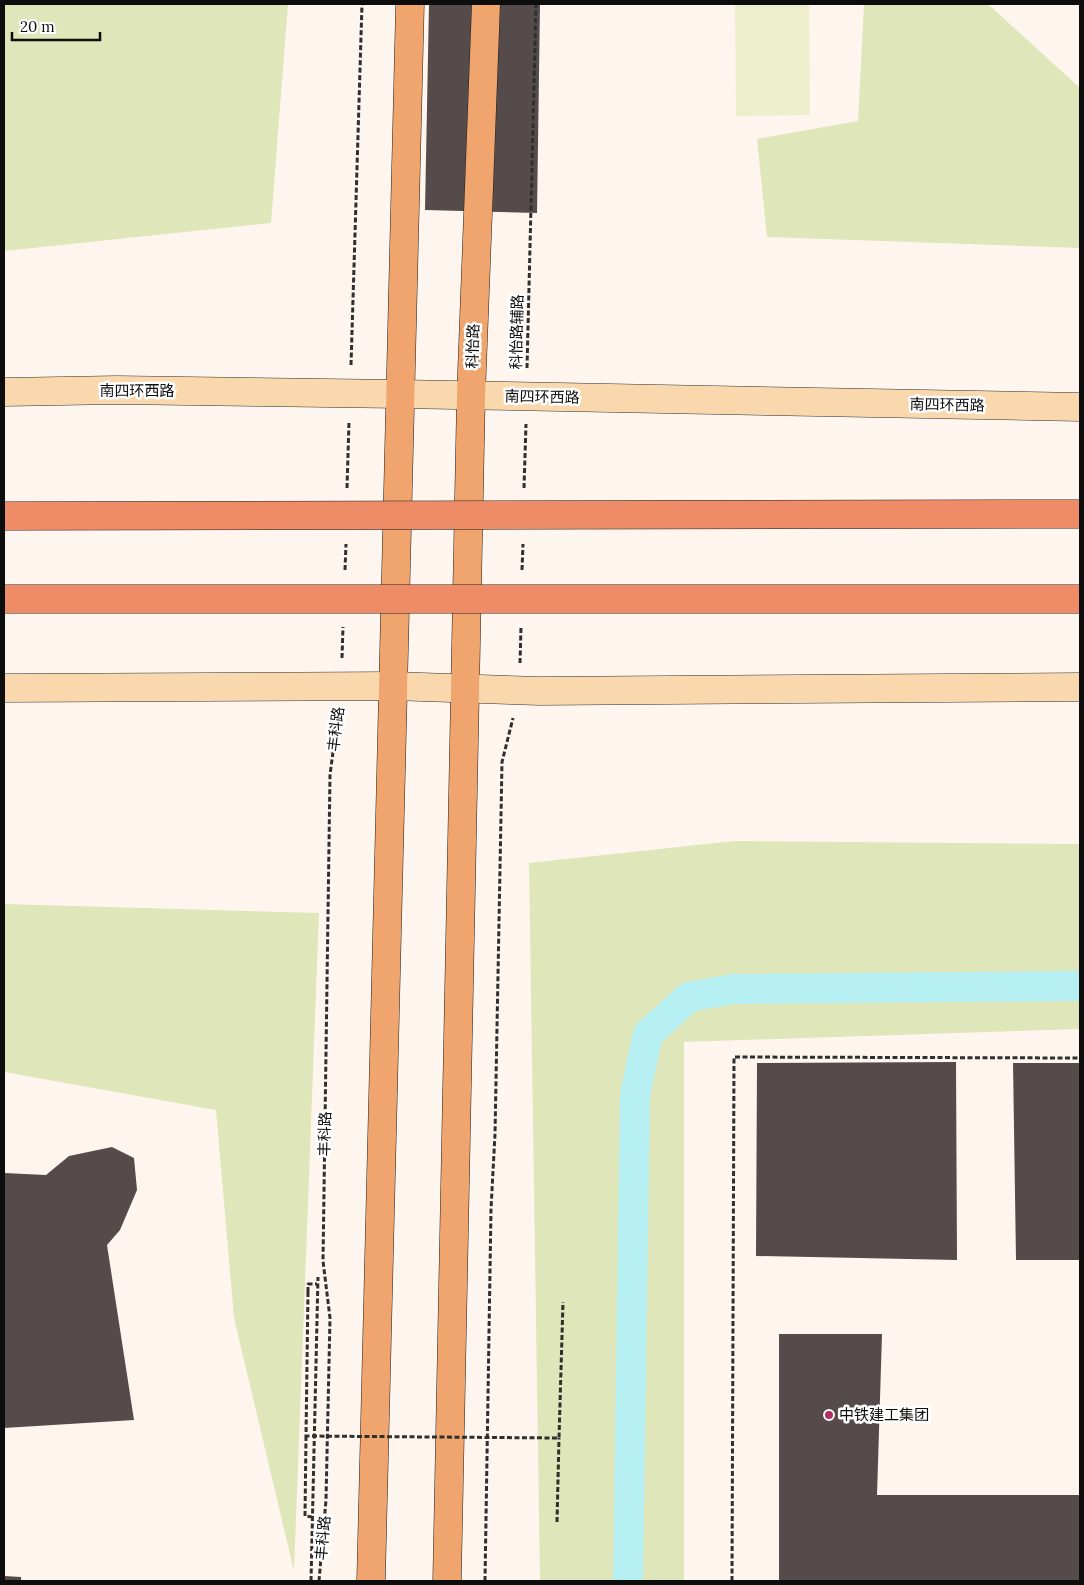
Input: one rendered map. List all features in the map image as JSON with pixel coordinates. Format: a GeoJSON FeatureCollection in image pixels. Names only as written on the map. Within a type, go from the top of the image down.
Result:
{"type":"FeatureCollection","features":[{"type":"Feature","properties":{"kind":"highway"},"geometry":{"type":"LineString","coordinates":[[4,516],[1080,514]]}},
{"type":"Feature","properties":{"kind":"highway"},"geometry":{"type":"LineString","coordinates":[[4,599],[1080,600]]}},
{"type":"Feature","properties":{"kind":"main road"},"geometry":{"type":"LineString","coordinates":[[371,1581],[410,4]]}},
{"type":"Feature","properties":{"kind":"main road","name":"科怡路"},"geometry":{"type":"LineString","coordinates":[[465,688],[471,396],[486,4]]}},
{"type":"Feature","properties":{"kind":"main road","name":"南四环西路"},"geometry":{"type":"LineString","coordinates":[[4,392],[117,390],[350,393],[1080,407]]}},
{"type":"Feature","properties":{"kind":"main road"},"geometry":{"type":"LineString","coordinates":[[4,688],[392,686],[540,692],[1080,687]]}},
{"type":"Feature","properties":{"kind":"main road"},"geometry":{"type":"LineString","coordinates":[[447,1581],[465,688]]}},
{"type":"Feature","properties":{"kind":"path"},"geometry":{"type":"LineString","coordinates":[[347,491],[362,4]]}},
{"type":"Feature","properties":{"kind":"path","name":"科怡路辅路"},"geometry":{"type":"LineString","coordinates":[[524,495],[536,4]]}},
{"type":"Feature","properties":{"kind":"path"},"geometry":{"type":"LineString","coordinates":[[345,579],[346,540]]}},
{"type":"Feature","properties":{"kind":"path"},"geometry":{"type":"LineString","coordinates":[[522,573],[523,544]]}},
{"type":"Feature","properties":{"kind":"path"},"geometry":{"type":"LineString","coordinates":[[342,686],[344,618]]}},
{"type":"Feature","properties":{"kind":"path"},"geometry":{"type":"LineString","coordinates":[[485,1581],[491,1209],[495,1134],[502,762],[520,690],[521,622]]}},
{"type":"Feature","properties":{"kind":"path","name":"丰科路"},"geometry":{"type":"LineString","coordinates":[[320,1581],[326,1500],[330,1318],[323,1261],[330,775],[342,686]]}},
{"type":"Feature","properties":{"kind":"path"},"geometry":{"type":"LineString","coordinates":[[732,1581],[734,1057],[1080,1058]]}},
{"type":"Feature","properties":{"kind":"path"},"geometry":{"type":"LineString","coordinates":[[311,1581],[318,1277]]}},
{"type":"Feature","properties":{"kind":"path"},"geometry":{"type":"LineString","coordinates":[[312,1518],[305,1516],[308,1284],[317,1284]]}},
{"type":"Feature","properties":{"kind":"path"},"geometry":{"type":"LineString","coordinates":[[557,1522],[562,1302]]}},
{"type":"Feature","properties":{"kind":"path"},"geometry":{"type":"LineString","coordinates":[[306,1436],[559,1438]]}},
{"type":"Feature","properties":{"kind":"green space"},"geometry":{"type":"Polygon","coordinates":[[[4,4],[288,4],[271,223],[4,251],[4,4]]]}},
{"type":"Feature","properties":{"kind":"green space"},"geometry":{"type":"Polygon","coordinates":[[[735,4],[809,4],[810,115],[736,116],[735,4]]]}},
{"type":"Feature","properties":{"kind":"green space"},"geometry":{"type":"Polygon","coordinates":[[[864,4],[988,4],[1080,88],[1080,248],[767,237],[757,139],[858,121],[864,4]]]}},
{"type":"Feature","properties":{"kind":"green space"},"geometry":{"type":"Polygon","coordinates":[[[734,841],[1080,844],[1080,1029],[684,1042],[684,1581],[540,1581],[529,863],[734,841]]]}},
{"type":"Feature","properties":{"kind":"green space"},"geometry":{"type":"Polygon","coordinates":[[[4,904],[319,913],[294,1571],[234,1318],[216,1110],[4,1072],[4,904]]]}},
{"type":"Feature","properties":{"kind":"building"},"geometry":{"type":"Polygon","coordinates":[[[429,4],[540,4],[537,213],[425,210],[429,4]]]}},
{"type":"Feature","properties":{"kind":"building"},"geometry":{"type":"Polygon","coordinates":[[[956,1062],[957,1260],[756,1256],[757,1063],[956,1062]]]}},
{"type":"Feature","properties":{"kind":"building"},"geometry":{"type":"Polygon","coordinates":[[[1013,1063],[1080,1063],[1080,1260],[1016,1260],[1013,1063]]]}},
{"type":"Feature","properties":{"kind":"building"},"geometry":{"type":"Polygon","coordinates":[[[112,1147],[134,1158],[137,1190],[120,1230],[107,1245],[134,1420],[4,1428],[4,1173],[46,1175],[69,1156],[112,1147]]]}},
{"type":"Feature","properties":{"kind":"building","name":"中铁建工集团"},"geometry":{"type":"Polygon","coordinates":[[[779,1334],[882,1334],[877,1495],[1080,1495],[1080,1581],[779,1581],[779,1334]]]}},
{"type":"Feature","properties":{"kind":"building"},"geometry":{"type":"Polygon","coordinates":[[[4,1576],[21,1577],[21,1581],[4,1581],[4,1576]]]}},
{"type":"Feature","properties":{"kind":"waterway"},"geometry":{"type":"LineString","coordinates":[[628,1581],[635,1095],[648,1034],[689,997],[733,989],[1080,986]]}},
{"type":"Feature","properties":{"kind":"place","name":"中铁建工集团"},"geometry":{"type":"Point","coordinates":[829,1415]}}]}
